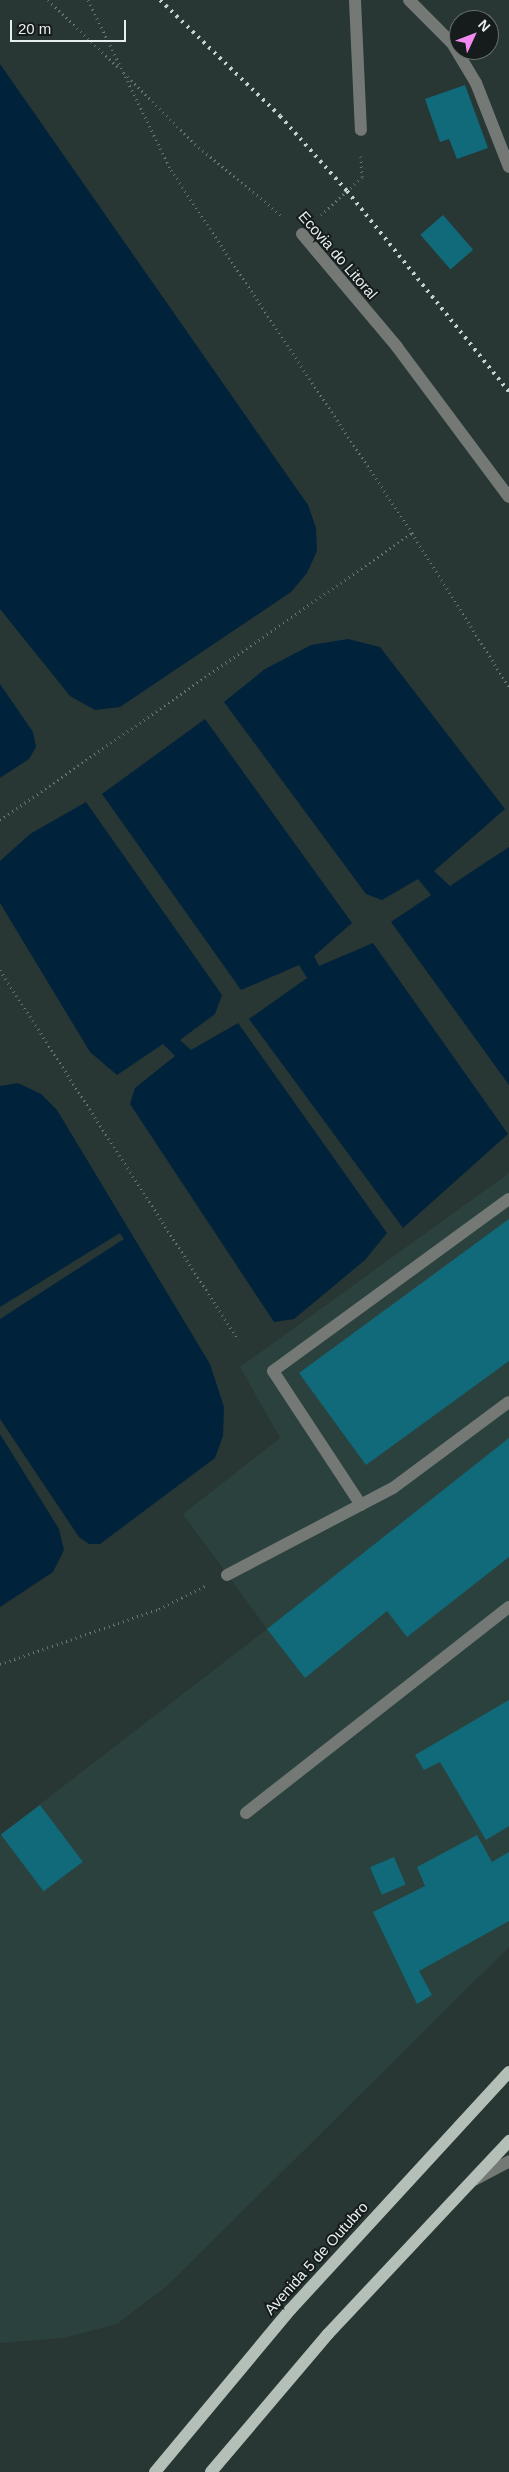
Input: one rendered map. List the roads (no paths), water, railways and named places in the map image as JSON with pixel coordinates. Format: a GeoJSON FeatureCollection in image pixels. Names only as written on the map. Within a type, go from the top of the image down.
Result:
{"type":"FeatureCollection","features":[{"type":"Feature","properties":{"kind":"main road","name":"Avenida 5 de Outubro"},"geometry":{"type":"LineString","coordinates":[[155,2472],[291,2308],[509,2072]]}},
{"type":"Feature","properties":{"kind":"main road"},"geometry":{"type":"LineString","coordinates":[[212,2472],[328,2334],[463,2186],[509,2141]]}},
{"type":"Feature","properties":{"kind":"street"},"geometry":{"type":"LineString","coordinates":[[355,0],[361,130]]}},
{"type":"Feature","properties":{"kind":"street"},"geometry":{"type":"LineString","coordinates":[[409,0],[452,43],[476,84],[509,167]]}},
{"type":"Feature","properties":{"kind":"street","name":"Ecovia do Litoral"},"geometry":{"type":"LineString","coordinates":[[302,234],[397,347],[509,497]]}},
{"type":"Feature","properties":{"kind":"street"},"geometry":{"type":"LineString","coordinates":[[361,1505],[273,1371],[509,1199]]}},
{"type":"Feature","properties":{"kind":"street"},"geometry":{"type":"LineString","coordinates":[[228,1575],[393,1488],[509,1402]]}},
{"type":"Feature","properties":{"kind":"street"},"geometry":{"type":"LineString","coordinates":[[246,1813],[509,1607]]}},
{"type":"Feature","properties":{"kind":"street"},"geometry":{"type":"LineString","coordinates":[[463,2186],[509,2161]]}},
{"type":"Feature","properties":{"kind":"water"},"geometry":{"type":"Polygon","coordinates":[[[0,64],[308,505],[316,528],[317,551],[307,573],[291,592],[120,707],[95,710],[70,696],[0,609],[0,64]]]}},
{"type":"Feature","properties":{"kind":"water"},"geometry":{"type":"Polygon","coordinates":[[[348,639],[380,647],[505,809],[434,871],[450,886],[509,847],[509,1085],[391,922],[431,895],[418,879],[382,900],[366,894],[224,702],[265,669],[311,645],[348,639]]]}},
{"type":"Feature","properties":{"kind":"water"},"geometry":{"type":"Polygon","coordinates":[[[0,684],[33,732],[36,747],[29,759],[0,778],[0,684]]]}},
{"type":"Feature","properties":{"kind":"water"},"geometry":{"type":"Polygon","coordinates":[[[205,719],[352,923],[314,956],[319,966],[373,943],[508,1134],[403,1228],[249,1019],[307,978],[299,965],[241,990],[102,794],[205,719]]]}},
{"type":"Feature","properties":{"kind":"water"},"geometry":{"type":"Polygon","coordinates":[[[86,802],[222,995],[215,1014],[180,1040],[191,1050],[238,1023],[387,1233],[365,1260],[294,1319],[274,1322],[130,1104],[135,1088],[175,1056],[163,1044],[117,1075],[90,1052],[0,903],[0,861],[30,834],[86,802]]]}},
{"type":"Feature","properties":{"kind":"water"},"geometry":{"type":"Polygon","coordinates":[[[18,1083],[41,1094],[57,1110],[210,1364],[224,1407],[223,1436],[215,1458],[100,1544],[89,1544],[79,1537],[0,1419],[0,1319],[124,1239],[120,1233],[0,1307],[0,1086],[18,1083]]]}},
{"type":"Feature","properties":{"kind":"water"},"geometry":{"type":"Polygon","coordinates":[[[0,1434],[59,1529],[64,1550],[53,1572],[0,1607],[0,1434]]]}},
{"type":"Feature","properties":{"kind":"railway"},"geometry":{"type":"LineString","coordinates":[[160,0],[280,116],[347,191],[509,392]]}}]}
